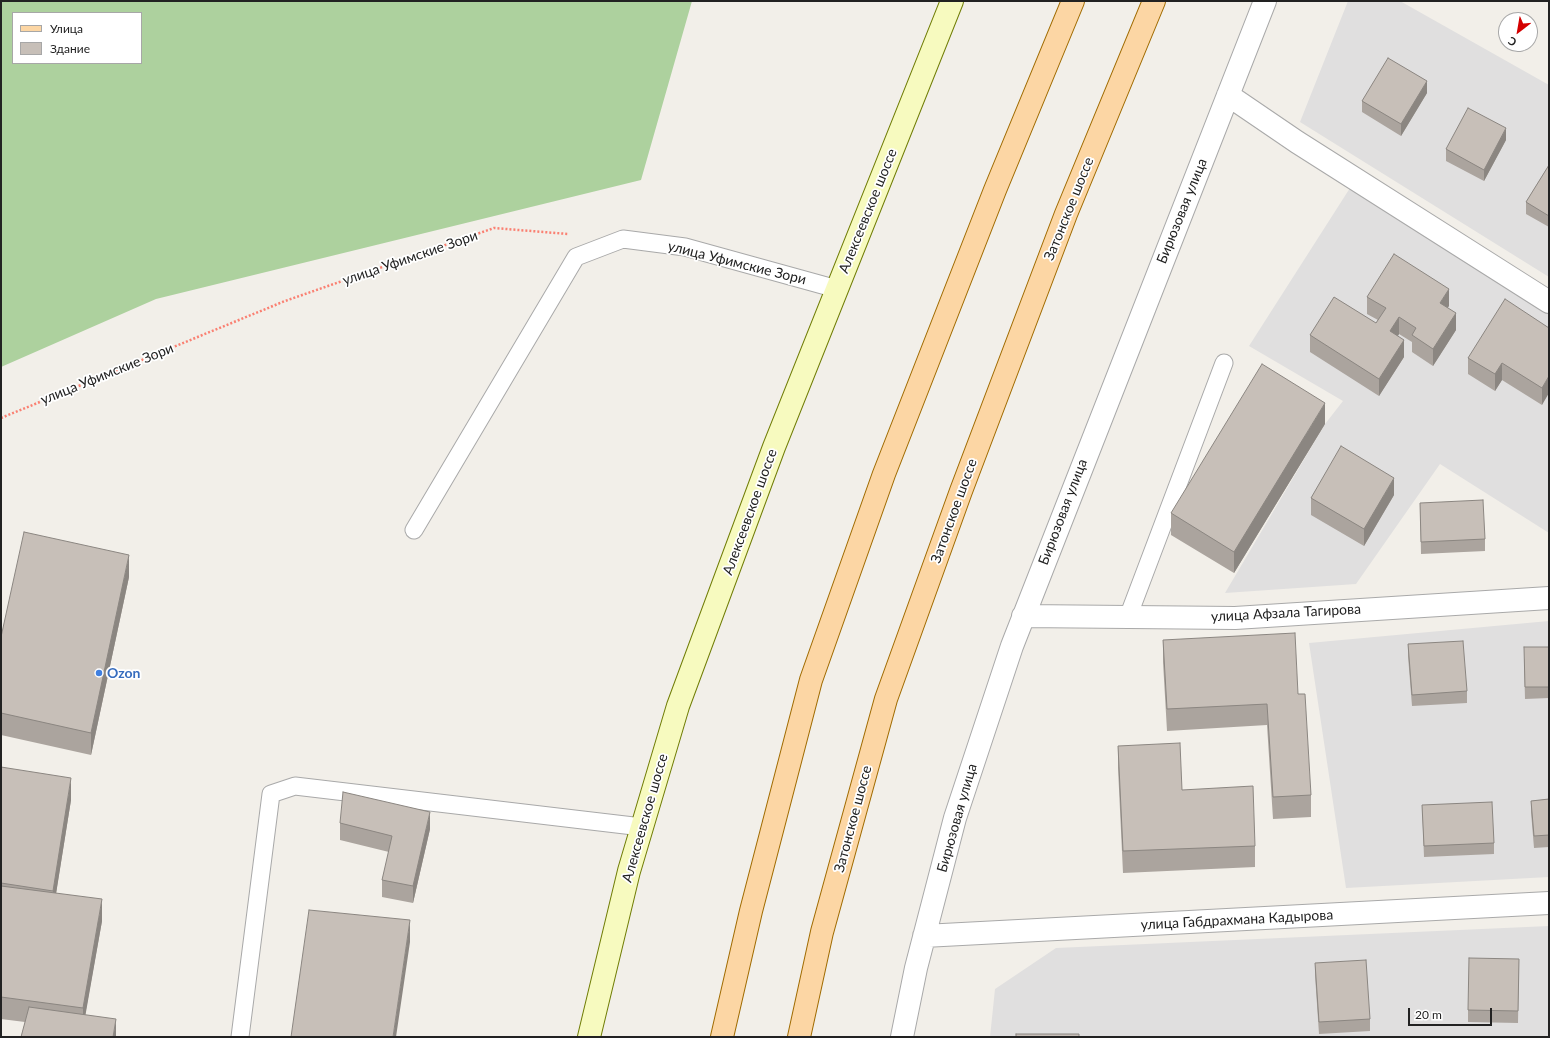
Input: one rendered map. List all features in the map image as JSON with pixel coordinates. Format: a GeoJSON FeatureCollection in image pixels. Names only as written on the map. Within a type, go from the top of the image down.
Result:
{"type":"FeatureCollection","features":[{"type":"Feature","properties":{"kind":"main road","name":"Алексеевское шоссе"},"geometry":{"type":"LineString","coordinates":[[589,1037],[629,871],[678,706],[774,447],[952,1]]}},
{"type":"Feature","properties":{"kind":"main road"},"geometry":{"type":"LineString","coordinates":[[722,1037],[751,911],[811,680],[884,474],[992,197],[1073,1]]}},
{"type":"Feature","properties":{"kind":"main road","name":"Затонское шоссе"},"geometry":{"type":"LineString","coordinates":[[800,1037],[822,932],[886,699],[961,491],[1066,214],[1154,1]]}},
{"type":"Feature","properties":{"kind":"street","name":"Бирюзовая улица"},"geometry":{"type":"LineString","coordinates":[[902,1037],[916,968],[955,818],[1012,646],[1265,1]]}},
{"type":"Feature","properties":{"kind":"street"},"geometry":{"type":"LineString","coordinates":[[1228,95],[1297,142],[1549,302]]}},
{"type":"Feature","properties":{"kind":"street","name":"улица Афзала Тагирова"},"geometry":{"type":"LineString","coordinates":[[1023,616],[1235,618],[1549,598]]}},
{"type":"Feature","properties":{"kind":"street","name":"улица Габдрахмана Кадырова"},"geometry":{"type":"LineString","coordinates":[[924,936],[1549,903]]}},
{"type":"Feature","properties":{"kind":"lane","name":"улица Уфимские Зори"},"geometry":{"type":"LineString","coordinates":[[414,530],[576,257],[622,239],[685,247],[837,289]]}},
{"type":"Feature","properties":{"kind":"lane"},"geometry":{"type":"LineString","coordinates":[[1128,617],[1224,363]]}},
{"type":"Feature","properties":{"kind":"lane"},"geometry":{"type":"LineString","coordinates":[[240,1037],[271,794],[295,786],[642,827]]}},
{"type":"Feature","properties":{"kind":"path","name":"улица Уфимские Зори"},"geometry":{"type":"LineString","coordinates":[[1,418],[285,301],[494,228],[569,235]]}},
{"type":"Feature","properties":{"kind":"shaded area"},"geometry":{"type":"Polygon","coordinates":[[[1348,1],[1400,1],[1549,85],[1549,277],[1300,122],[1348,1]]]}},
{"type":"Feature","properties":{"kind":"shaded area"},"geometry":{"type":"Polygon","coordinates":[[[1350,188],[1549,314],[1549,533],[1440,464],[1356,584],[1225,593],[1325,424],[1343,401],[1249,346],[1350,188]]]}},
{"type":"Feature","properties":{"kind":"shaded area"},"geometry":{"type":"Polygon","coordinates":[[[1549,621],[1549,877],[1346,888],[1309,643],[1549,621]]]}},
{"type":"Feature","properties":{"kind":"shaded area"},"geometry":{"type":"Polygon","coordinates":[[[1549,926],[1549,1037],[990,1037],[995,989],[1056,948],[1549,926]]]}},
{"type":"Feature","properties":{"kind":"green space"},"geometry":{"type":"Polygon","coordinates":[[[1,1],[692,1],[641,180],[156,299],[1,367],[1,1]]]}},
{"type":"Feature","properties":{"kind":"building"},"geometry":{"type":"Polygon","coordinates":[[[1388,58],[1427,81],[1401,124],[1362,101],[1388,58]]]}},
{"type":"Feature","properties":{"kind":"building"},"geometry":{"type":"Polygon","coordinates":[[[1468,108],[1506,128],[1484,170],[1446,149],[1468,108]]]}},
{"type":"Feature","properties":{"kind":"building"},"geometry":{"type":"Polygon","coordinates":[[[1549,165],[1549,216],[1526,202],[1549,165]]]}},
{"type":"Feature","properties":{"kind":"building"},"geometry":{"type":"Polygon","coordinates":[[[1394,254],[1449,289],[1440,303],[1456,313],[1433,349],[1412,335],[1416,328],[1399,317],[1390,331],[1404,340],[1379,379],[1310,335],[1334,297],[1376,323],[1386,308],[1367,297],[1394,254]]]}},
{"type":"Feature","properties":{"kind":"building"},"geometry":{"type":"Polygon","coordinates":[[[1505,299],[1549,328],[1549,376],[1542,388],[1502,363],[1495,374],[1468,358],[1505,299]]]}},
{"type":"Feature","properties":{"kind":"building"},"geometry":{"type":"Polygon","coordinates":[[[1262,364],[1325,403],[1234,552],[1171,513],[1262,364]]]}},
{"type":"Feature","properties":{"kind":"building"},"geometry":{"type":"Polygon","coordinates":[[[1341,446],[1394,478],[1364,529],[1311,498],[1341,446]]]}},
{"type":"Feature","properties":{"kind":"building"},"geometry":{"type":"Polygon","coordinates":[[[1483,500],[1485,539],[1421,542],[1420,503],[1483,500]]]}},
{"type":"Feature","properties":{"kind":"building"},"geometry":{"type":"Polygon","coordinates":[[[24,532],[129,555],[91,733],[1,713],[1,637],[24,532]]]}},
{"type":"Feature","properties":{"kind":"building"},"geometry":{"type":"Polygon","coordinates":[[[1295,633],[1298,694],[1305,694],[1311,795],[1273,797],[1267,704],[1167,709],[1163,640],[1295,633]]]}},
{"type":"Feature","properties":{"kind":"building"},"geometry":{"type":"Polygon","coordinates":[[[1463,641],[1467,691],[1412,695],[1408,644],[1463,641]]]}},
{"type":"Feature","properties":{"kind":"building"},"geometry":{"type":"Polygon","coordinates":[[[1524,647],[1549,647],[1549,687],[1525,687],[1524,647]]]}},
{"type":"Feature","properties":{"kind":"building"},"geometry":{"type":"Polygon","coordinates":[[[1180,743],[1182,790],[1253,786],[1255,846],[1123,851],[1118,746],[1180,743]]]}},
{"type":"Feature","properties":{"kind":"building"},"geometry":{"type":"Polygon","coordinates":[[[1,767],[71,778],[53,891],[1,883],[1,767]]]}},
{"type":"Feature","properties":{"kind":"building"},"geometry":{"type":"Polygon","coordinates":[[[343,792],[430,812],[413,886],[382,880],[392,836],[340,823],[343,792]]]}},
{"type":"Feature","properties":{"kind":"building"},"geometry":{"type":"Polygon","coordinates":[[[1549,799],[1549,835],[1534,836],[1531,801],[1549,799]]]}},
{"type":"Feature","properties":{"kind":"building"},"geometry":{"type":"Polygon","coordinates":[[[1492,802],[1494,843],[1424,846],[1422,805],[1492,802]]]}},
{"type":"Feature","properties":{"kind":"building"},"geometry":{"type":"Polygon","coordinates":[[[1,886],[102,899],[83,1008],[1,997],[1,886]]]}},
{"type":"Feature","properties":{"kind":"building"},"geometry":{"type":"Polygon","coordinates":[[[309,910],[410,920],[393,1037],[291,1037],[309,910]]]}},
{"type":"Feature","properties":{"kind":"building"},"geometry":{"type":"Polygon","coordinates":[[[1469,958],[1519,959],[1518,1011],[1468,1010],[1469,958]]]}},
{"type":"Feature","properties":{"kind":"building"},"geometry":{"type":"Polygon","coordinates":[[[1366,960],[1370,1019],[1319,1022],[1315,963],[1366,960]]]}},
{"type":"Feature","properties":{"kind":"building"},"geometry":{"type":"Polygon","coordinates":[[[29,1007],[116,1019],[113,1037],[21,1037],[29,1007]]]}},
{"type":"Feature","properties":{"kind":"building"},"geometry":{"type":"Polygon","coordinates":[[[1016,1034],[1079,1034],[1079,1037],[1016,1037],[1016,1034]]]}},
{"type":"Feature","properties":{"kind":"place","name":"Ozon"},"geometry":{"type":"Point","coordinates":[99,673]}}]}
